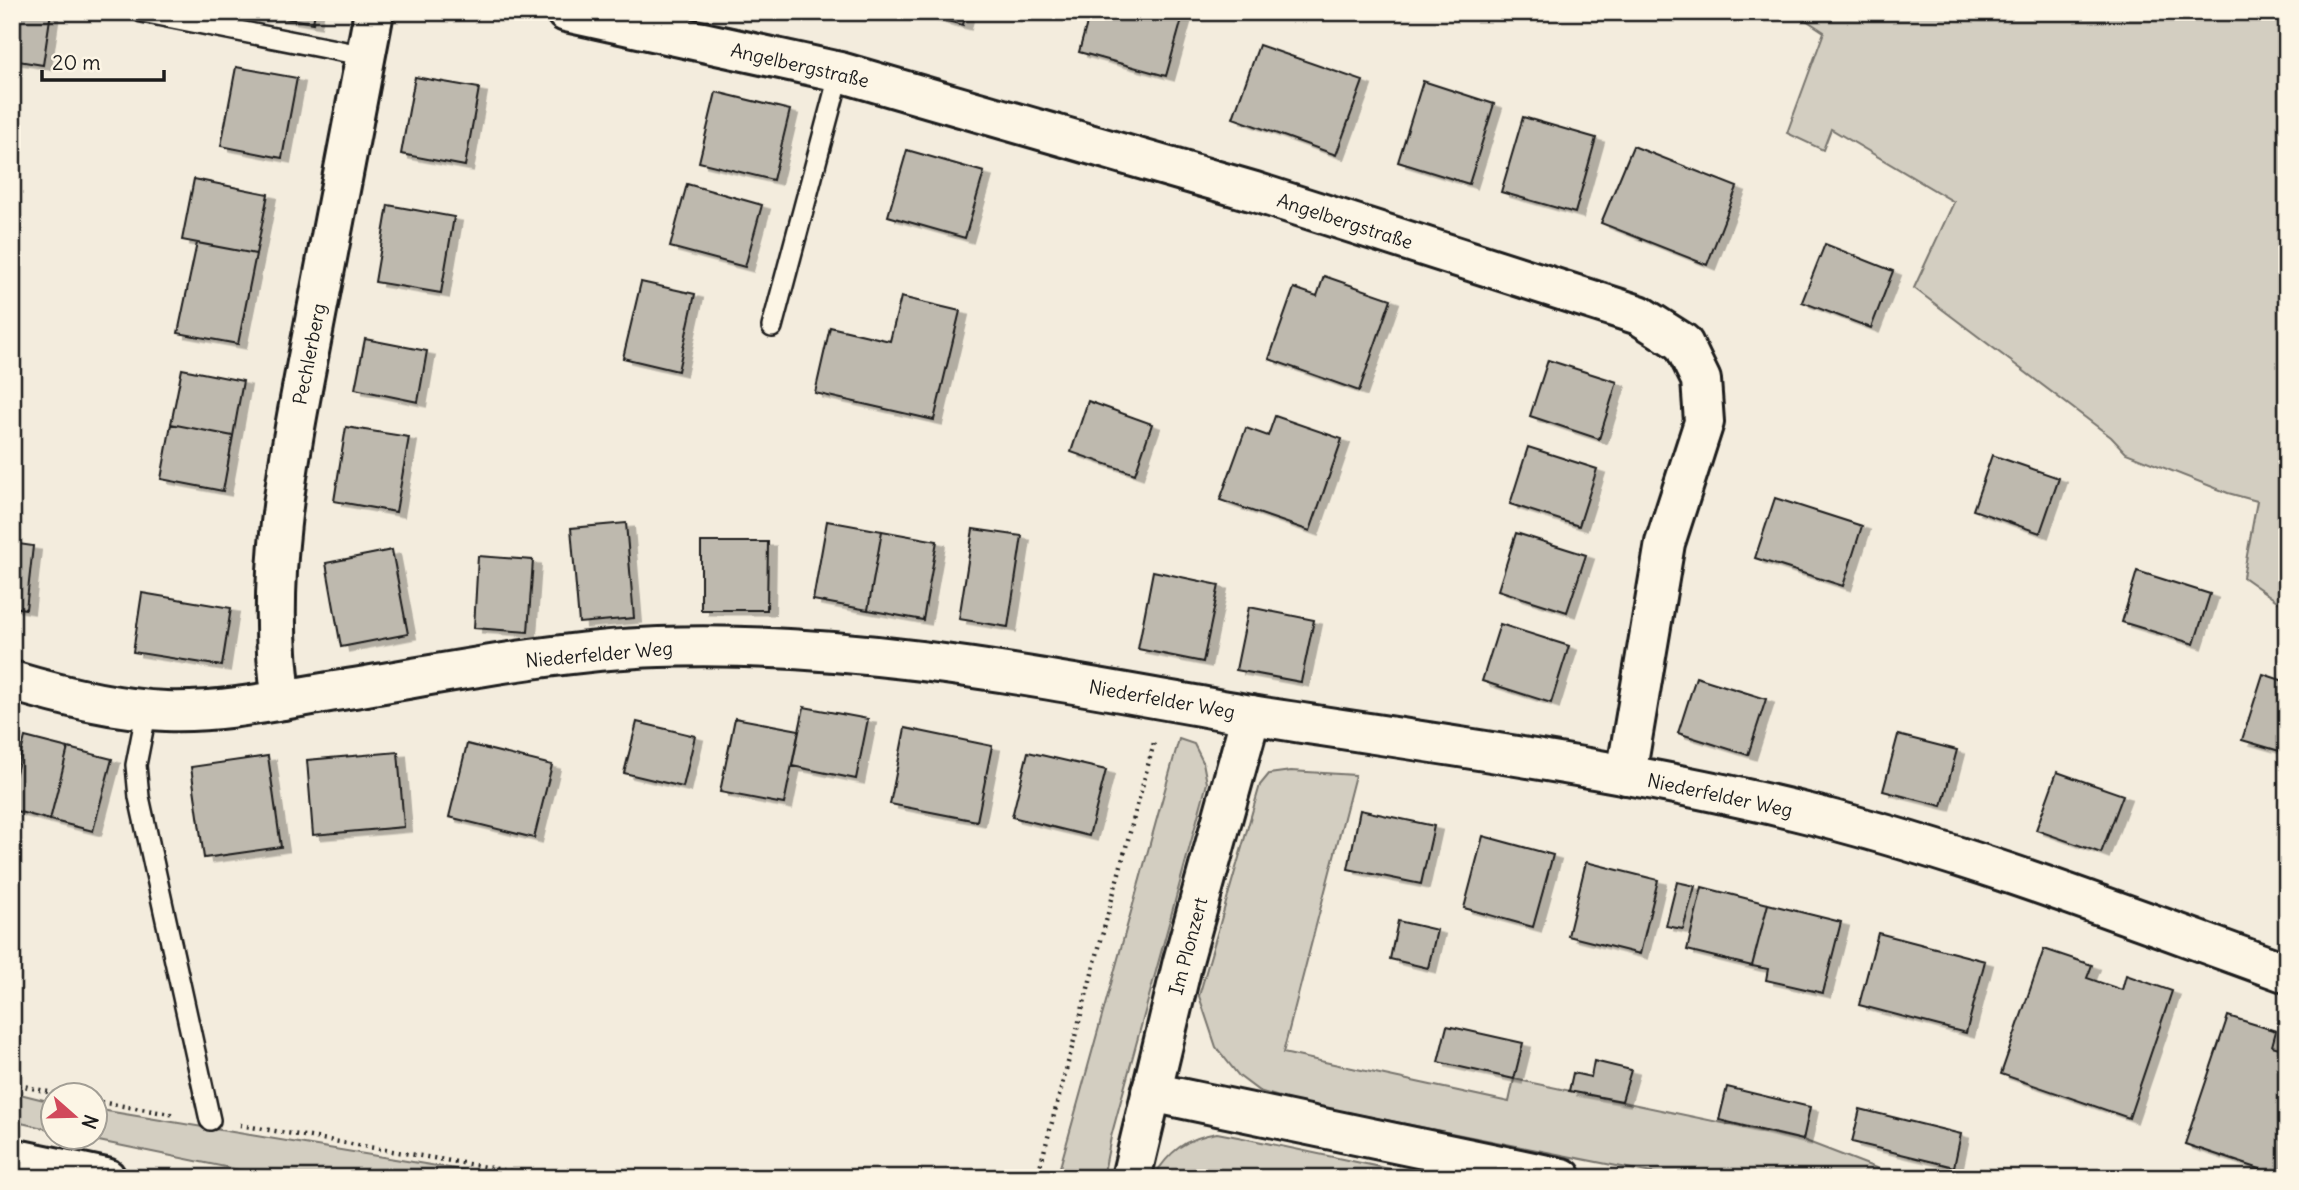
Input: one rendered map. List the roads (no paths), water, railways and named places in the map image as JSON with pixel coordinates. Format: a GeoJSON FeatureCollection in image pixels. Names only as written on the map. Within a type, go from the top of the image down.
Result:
{"type":"FeatureCollection","features":[{"type":"Feature","properties":{"kind":"main road","name":"Pechlerberg"},"geometry":{"type":"LineString","coordinates":[[282,700],[275,651],[276,595],[289,472],[374,12]]}},
{"type":"Feature","properties":{"kind":"main road","name":"Angelbergstraße"},"geometry":{"type":"LineString","coordinates":[[566,12],[840,72],[1255,192],[1639,315],[1683,343],[1701,380],[1704,422],[1665,543],[1626,775]]}},
{"type":"Feature","properties":{"kind":"main road","name":"Niederfelder Weg"},"geometry":{"type":"LineString","coordinates":[[12,681],[75,698],[147,709],[207,710],[566,654],[698,647],[795,649],[925,661],[1626,775],[1818,816],[2022,876],[2287,972]]}},
{"type":"Feature","properties":{"kind":"main road","name":"Im Plonzert"},"geometry":{"type":"LineString","coordinates":[[1131,1178],[1151,1092],[1251,715]]}},
{"type":"Feature","properties":{"kind":"main road"},"geometry":{"type":"LineString","coordinates":[[1151,1092],[1562,1178]]}},
{"type":"Feature","properties":{"kind":"main road"},"geometry":{"type":"LineString","coordinates":[[12,1158],[106,1178]]}},
{"type":"Feature","properties":{"kind":"lane"},"geometry":{"type":"LineString","coordinates":[[142,12],[366,56]]}},
{"type":"Feature","properties":{"kind":"lane"},"geometry":{"type":"LineString","coordinates":[[772,327],[840,72]]}},
{"type":"Feature","properties":{"kind":"lane"},"geometry":{"type":"LineString","coordinates":[[147,709],[136,765],[139,797],[210,1120]]}}]}
